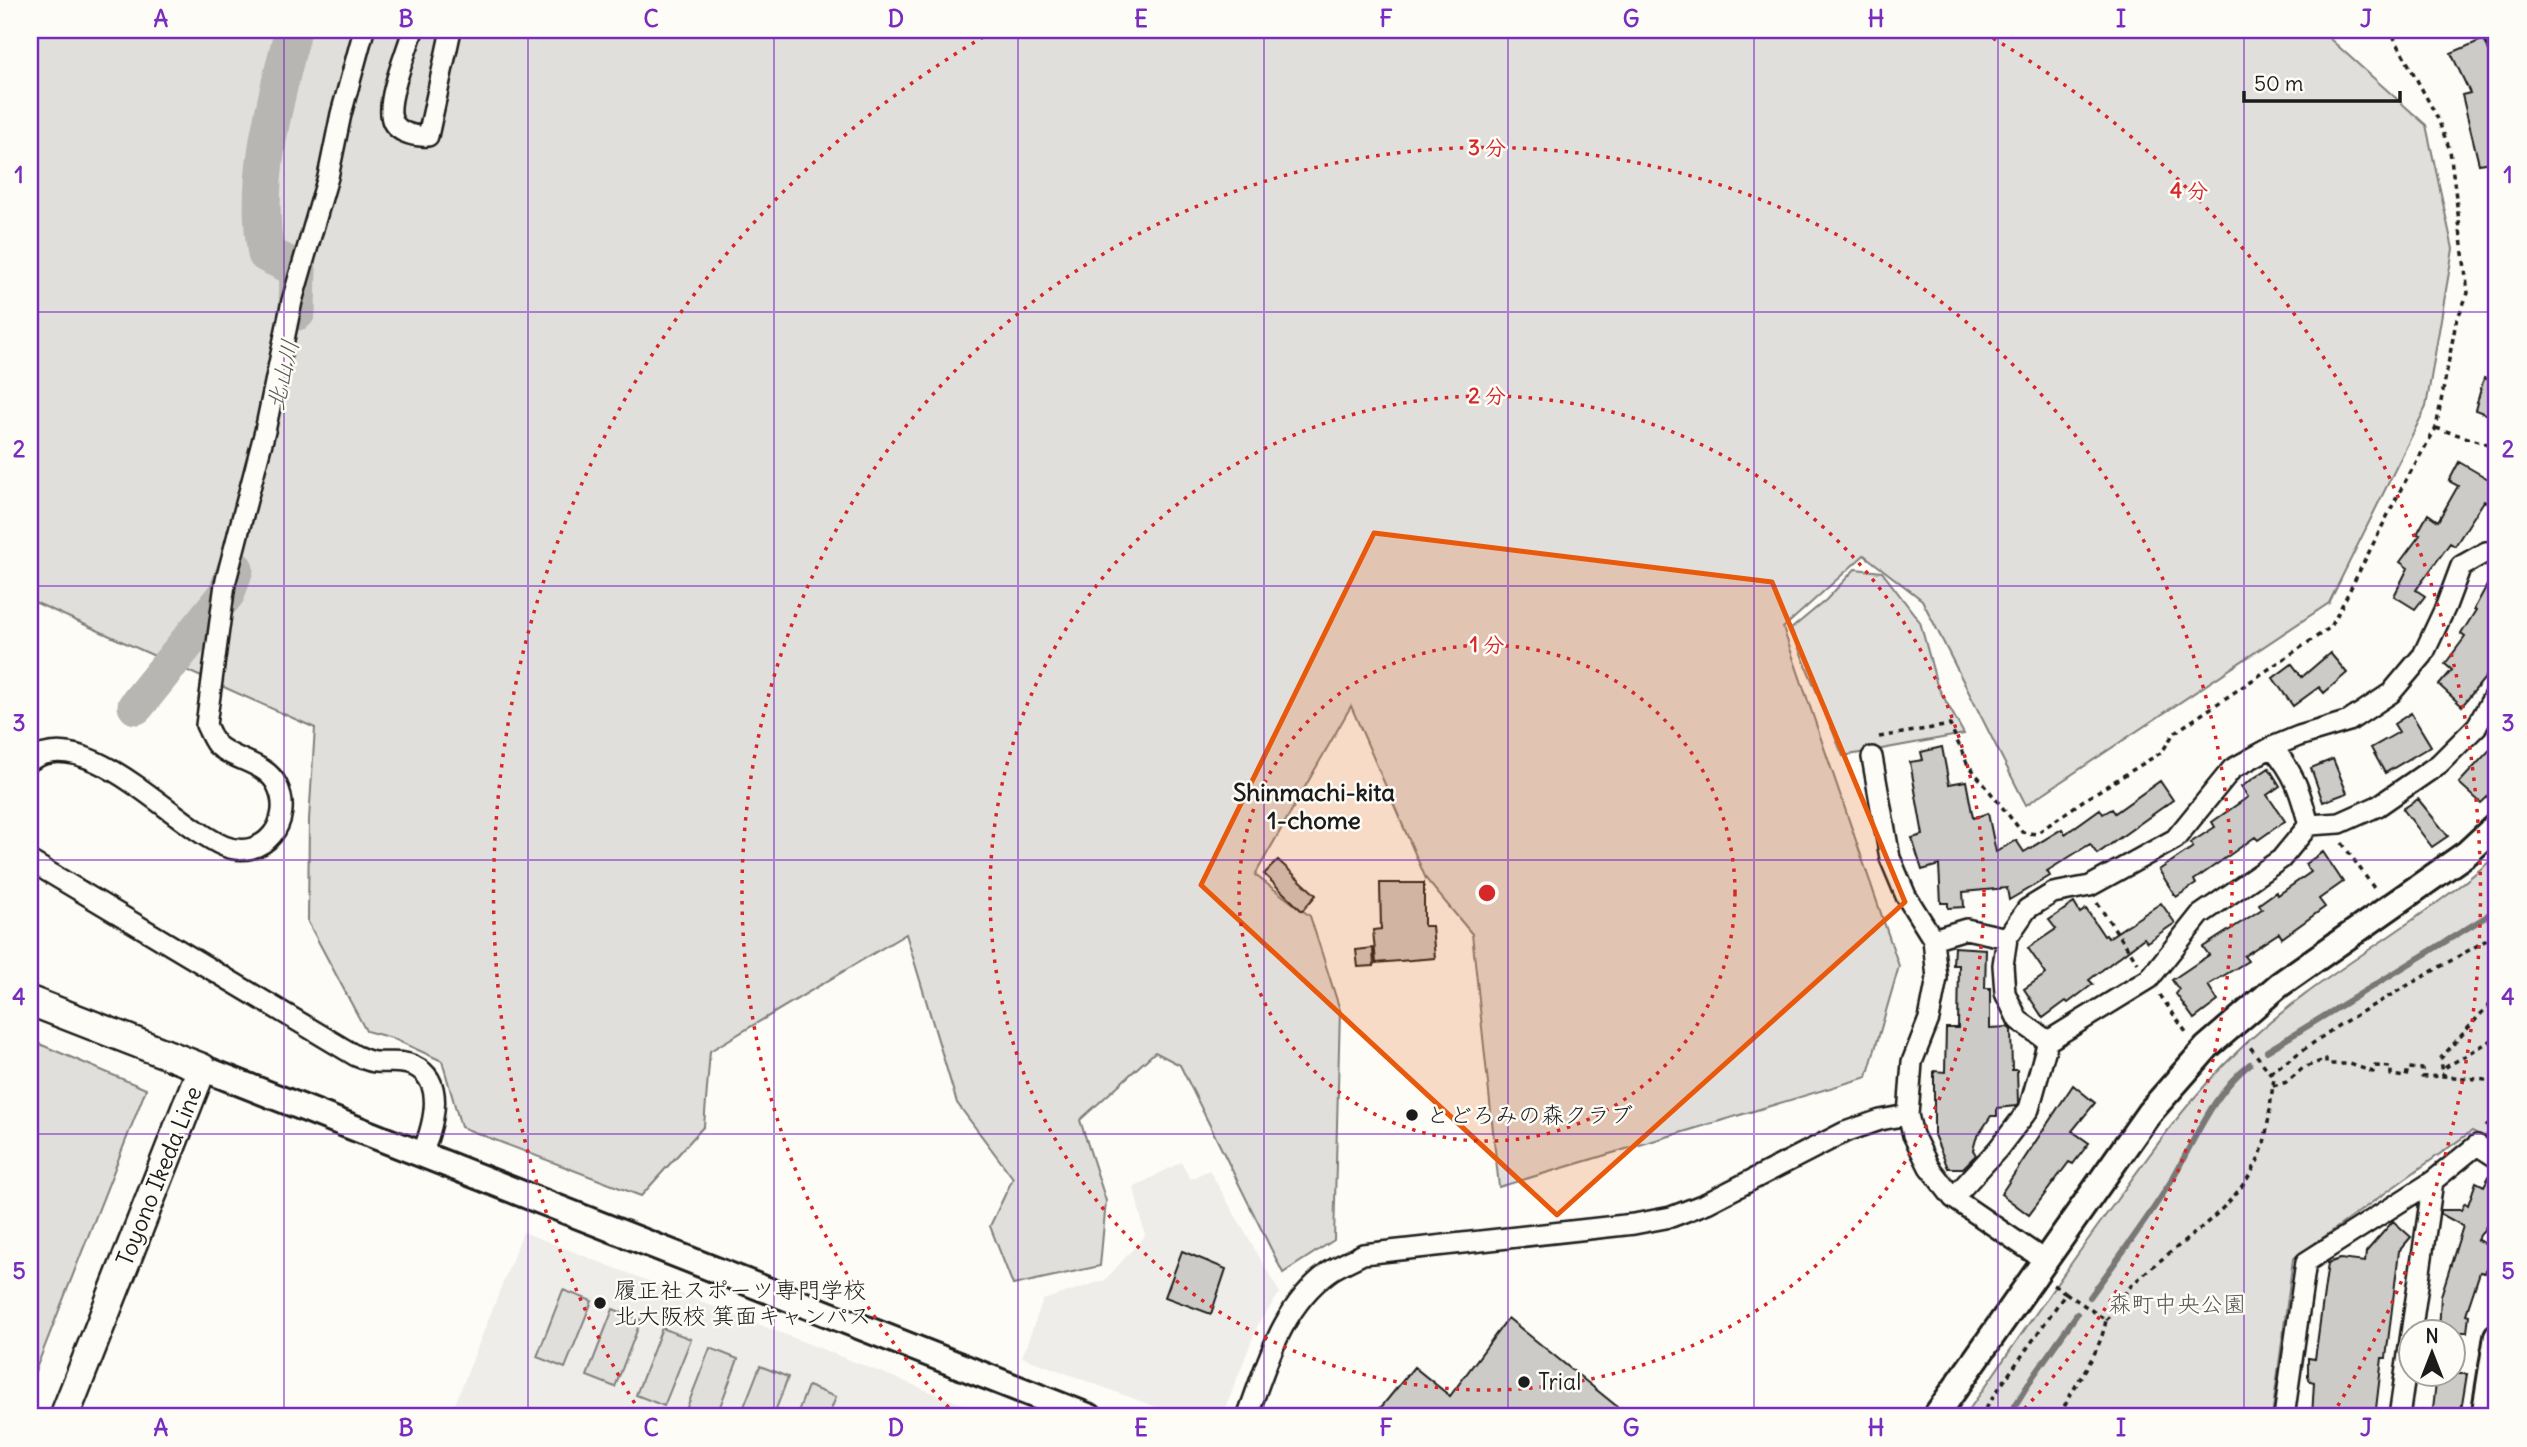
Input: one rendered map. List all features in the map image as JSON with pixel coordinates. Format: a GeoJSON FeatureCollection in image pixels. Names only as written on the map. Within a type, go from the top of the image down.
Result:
{"type":"FeatureCollection","features":[{"type":"Feature","properties":{"kind":"main road","name":"Toyono Ikeda Line"},"geometry":{"type":"LineString","coordinates":[[30,1001],[202,1068],[64,1417]]}},
{"type":"Feature","properties":{"kind":"street"},"geometry":{"type":"LineString","coordinates":[[30,761],[39,754],[62,751],[83,755],[109,768],[206,836],[227,847],[252,848],[270,840],[280,824],[283,805],[277,783],[262,769],[216,744],[206,725],[225,584],[265,431],[292,301],[328,177],[363,30]]}},
{"type":"Feature","properties":{"kind":"street"},"geometry":{"type":"LineString","coordinates":[[413,30],[393,96],[390,116],[396,127],[416,137],[428,136],[451,30]]}},
{"type":"Feature","properties":{"kind":"street"},"geometry":{"type":"LineString","coordinates":[[2048,1041],[2018,1020],[2005,993],[2003,965],[2007,938],[2027,909],[2053,893],[2090,886],[2175,839],[2231,769],[2299,736],[2349,721],[2391,693],[2423,655],[2461,566],[2486,552],[2497,551]]}},
{"type":"Feature","properties":{"kind":"street"},"geometry":{"type":"LineString","coordinates":[[1954,1198],[2029,1109],[2048,1041],[2149,979],[2200,915],[2281,859],[2309,825],[2340,824],[2378,806],[2439,764],[2477,726],[2497,690]]}},
{"type":"Feature","properties":{"kind":"street"},"geometry":{"type":"LineString","coordinates":[[2272,747],[2290,768],[2309,825]]}},
{"type":"Feature","properties":{"kind":"street"},"geometry":{"type":"LineString","coordinates":[[1871,757],[1890,858],[1906,896],[1933,939],[1937,978],[1929,1019],[1912,1062],[1908,1115],[1913,1135],[1929,1167],[1954,1198],[2047,1271]]}},
{"type":"Feature","properties":{"kind":"street"},"geometry":{"type":"LineString","coordinates":[[1935,1417],[2047,1271],[2149,1113],[2207,1047],[2279,985],[2467,853],[2497,825]]}},
{"type":"Feature","properties":{"kind":"street"},"geometry":{"type":"LineString","coordinates":[[30,861],[356,1056],[374,1062],[396,1061],[416,1067],[429,1082],[435,1104],[432,1129],[422,1154]]}},
{"type":"Feature","properties":{"kind":"street"},"geometry":{"type":"LineString","coordinates":[[1933,939],[1966,929],[2007,938]]}},
{"type":"Feature","properties":{"kind":"street"},"geometry":{"type":"LineString","coordinates":[[202,1068],[1090,1417]]}},
{"type":"Feature","properties":{"kind":"street"},"geometry":{"type":"LineString","coordinates":[[1247,1417],[1279,1331],[1300,1298],[1330,1271],[1363,1254],[1634,1224],[1671,1217],[1707,1203],[1845,1132],[1880,1120],[1908,1115]]}},
{"type":"Feature","properties":{"kind":"street"},"geometry":{"type":"LineString","coordinates":[[2284,1417],[2306,1262],[2433,1181],[2477,1145],[2497,1158]]}},
{"type":"Feature","properties":{"kind":"street"},"geometry":{"type":"LineString","coordinates":[[2399,1417],[2433,1181]]}},
{"type":"Feature","properties":{"kind":"street"},"geometry":{"type":"LineString","coordinates":[[2484,1417],[2497,1336]]}},
{"type":"Feature","properties":{"kind":"path"},"geometry":{"type":"LineString","coordinates":[[1871,757],[1868,739],[1950,725],[1967,763],[2022,832],[2036,835],[2084,800],[2162,751],[2174,733],[2331,627],[2390,510],[2436,428],[2456,322],[2468,293],[2450,150],[2437,117],[2389,30]]}},
{"type":"Feature","properties":{"kind":"path"},"geometry":{"type":"LineString","coordinates":[[2436,428],[2497,447]]}},
{"type":"Feature","properties":{"kind":"path"},"geometry":{"type":"LineString","coordinates":[[2329,824],[2379,896]]}},
{"type":"Feature","properties":{"kind":"path"},"geometry":{"type":"LineString","coordinates":[[2270,1073],[2339,1025],[2497,933]]}},
{"type":"Feature","properties":{"kind":"path"},"geometry":{"type":"LineString","coordinates":[[2443,1076],[2441,1058],[2497,996]]}},
{"type":"Feature","properties":{"kind":"path"},"geometry":{"type":"LineString","coordinates":[[2443,1076],[2446,1067],[2497,1037]]}},
{"type":"Feature","properties":{"kind":"path"},"geometry":{"type":"LineString","coordinates":[[2060,1417],[2067,1398],[2094,1356],[2106,1320],[2132,1284],[2206,1223],[2245,1183],[2258,1161],[2264,1141],[2274,1078],[2246,1043]]}},
{"type":"Feature","properties":{"kind":"path"},"geometry":{"type":"LineString","coordinates":[[2273,1086],[2287,1082],[2303,1068],[2326,1059],[2326,1064],[2350,1064],[2372,1072],[2375,1066],[2391,1067],[2391,1075],[2406,1077],[2408,1068],[2422,1069],[2422,1077],[2443,1076],[2497,1081]]}},
{"type":"Feature","properties":{"kind":"path"},"geometry":{"type":"LineString","coordinates":[[2479,1134],[2497,1116]]}},
{"type":"Feature","properties":{"kind":"path"},"geometry":{"type":"LineString","coordinates":[[2047,1271],[2066,1293],[2106,1320]]}},
{"type":"Feature","properties":{"kind":"path"},"geometry":{"type":"LineString","coordinates":[[1981,1417],[2066,1293]]}},
{"type":"Feature","properties":{"kind":"highlighted area"},"geometry":{"type":"Polygon","coordinates":[[[1374,533],[1772,582],[1905,902],[1557,1215],[1201,885],[1374,533]]]}},
{"type":"Feature","properties":{"kind":"shaded area"},"geometry":{"type":"Polygon","coordinates":[[[1181,1162],[1190,1179],[1209,1170],[1280,1293],[1259,1322],[1222,1417],[1183,1417],[1022,1357],[1043,1300],[1105,1280],[1145,1236],[1134,1187],[1181,1162]]]}},
{"type":"Feature","properties":{"kind":"shaded area","name":"履正社スポーツ専門学校 北大阪校 箕面キャンパス"},"geometry":{"type":"Polygon","coordinates":[[[523,1232],[995,1417],[450,1417],[523,1232]]]}},
{"type":"Feature","properties":{"kind":"green space"},"geometry":{"type":"Polygon","coordinates":[[[30,30],[2320,30],[2426,125],[2453,249],[2426,407],[2329,603],[2026,805],[1922,600],[1864,555],[1783,628],[1899,966],[1867,1077],[1499,1187],[1472,934],[1426,879],[1351,706],[1255,875],[1310,916],[1340,1010],[1334,1240],[1283,1273],[1180,1065],[1155,1052],[1080,1120],[1106,1201],[1100,1266],[1013,1285],[990,1226],[1013,1178],[957,1103],[906,934],[710,1051],[704,1126],[641,1196],[461,1127],[442,1061],[392,1038],[366,1031],[308,922],[309,820],[315,728],[30,600],[30,30]]]}},
{"type":"Feature","properties":{"kind":"green space"},"geometry":{"type":"Polygon","coordinates":[[[1855,569],[1882,572],[1920,622],[1937,685],[1964,734],[1843,756],[1791,629],[1826,600],[1855,569]]]}},
{"type":"Feature","properties":{"kind":"green space","name":"森町中央公園"},"geometry":{"type":"Polygon","coordinates":[[[2497,855],[2497,1125],[2484,1137],[2472,1131],[2293,1259],[2272,1417],[1964,1417],[2144,1163],[2219,1070],[2266,1025],[2298,1000],[2433,906],[2497,855]]]}},
{"type":"Feature","properties":{"kind":"green space"},"geometry":{"type":"Polygon","coordinates":[[[30,1040],[146,1089],[30,1384],[30,1040]]]}},
{"type":"Feature","properties":{"kind":"green space"},"geometry":{"type":"Polygon","coordinates":[[[563,1290],[592,1301],[565,1368],[537,1357],[563,1290]]]}},
{"type":"Feature","properties":{"kind":"green space"},"geometry":{"type":"Polygon","coordinates":[[[613,1309],[641,1320],[615,1387],[587,1376],[613,1309]]]}},
{"type":"Feature","properties":{"kind":"green space"},"geometry":{"type":"Polygon","coordinates":[[[662,1328],[691,1339],[664,1406],[636,1395],[662,1328]]]}},
{"type":"Feature","properties":{"kind":"green space"},"geometry":{"type":"Polygon","coordinates":[[[710,1348],[738,1359],[716,1417],[684,1415],[710,1348]]]}},
{"type":"Feature","properties":{"kind":"green space"},"geometry":{"type":"Polygon","coordinates":[[[760,1366],[788,1377],[773,1417],[740,1417],[760,1366]]]}},
{"type":"Feature","properties":{"kind":"green space"},"geometry":{"type":"Polygon","coordinates":[[[808,1386],[836,1397],[828,1417],[796,1417],[808,1386]]]}},
{"type":"Feature","properties":{"kind":"building"},"geometry":{"type":"Polygon","coordinates":[[[2484,39],[2497,69],[2497,161],[2479,164],[2462,95],[2470,93],[2451,53],[2484,39]]]}},
{"type":"Feature","properties":{"kind":"building"},"geometry":{"type":"Polygon","coordinates":[[[2484,378],[2497,382],[2497,418],[2475,410],[2484,378]]]}},
{"type":"Feature","properties":{"kind":"building"},"geometry":{"type":"Polygon","coordinates":[[[2459,462],[2497,484],[2497,509],[2484,501],[2455,546],[2450,543],[2416,590],[2425,596],[2415,609],[2394,596],[2408,568],[2400,562],[2420,535],[2417,534],[2428,514],[2438,521],[2458,486],[2449,481],[2459,462]]]}},
{"type":"Feature","properties":{"kind":"building"},"geometry":{"type":"Polygon","coordinates":[[[2497,567],[2497,657],[2491,666],[2493,668],[2462,706],[2439,685],[2452,670],[2445,664],[2465,637],[2461,634],[2497,567]]]}},
{"type":"Feature","properties":{"kind":"building"},"geometry":{"type":"Polygon","coordinates":[[[2330,653],[2347,673],[2324,693],[2319,687],[2293,706],[2273,678],[2292,664],[2302,677],[2330,653]]]}},
{"type":"Feature","properties":{"kind":"building"},"geometry":{"type":"Polygon","coordinates":[[[2411,713],[2431,746],[2385,773],[2371,748],[2399,732],[2394,724],[2411,713]]]}},
{"type":"Feature","properties":{"kind":"building"},"geometry":{"type":"Polygon","coordinates":[[[2497,742],[2497,788],[2481,803],[2459,783],[2497,742]]]}},
{"type":"Feature","properties":{"kind":"building"},"geometry":{"type":"Polygon","coordinates":[[[1942,747],[1949,784],[1966,781],[1973,818],[1988,813],[1996,852],[2016,840],[2024,852],[2062,829],[2065,834],[2100,809],[2103,814],[2112,809],[2115,813],[2160,781],[2173,800],[2097,854],[2090,844],[2047,871],[2050,876],[2009,900],[2007,888],[1963,892],[1964,907],[1948,908],[1948,903],[1941,903],[1939,865],[1922,870],[1912,838],[1923,835],[1910,762],[1923,760],[1921,752],[1942,747]]]}},
{"type":"Feature","properties":{"kind":"building"},"geometry":{"type":"Polygon","coordinates":[[[2333,759],[2347,793],[2323,802],[2311,768],[2333,759]]]}},
{"type":"Feature","properties":{"kind":"building"},"geometry":{"type":"Polygon","coordinates":[[[2269,768],[2280,786],[2267,795],[2285,821],[2258,840],[2255,837],[2194,880],[2196,884],[2176,897],[2159,870],[2193,847],[2190,843],[2215,827],[2212,822],[2248,797],[2241,787],[2269,768]]]}},
{"type":"Feature","properties":{"kind":"building"},"geometry":{"type":"Polygon","coordinates":[[[2418,799],[2448,836],[2432,847],[2403,809],[2418,799]]]}},
{"type":"Feature","properties":{"kind":"building"},"geometry":{"type":"Polygon","coordinates":[[[2323,852],[2343,882],[2319,899],[2325,907],[2282,938],[2279,933],[2244,956],[2248,961],[2208,985],[2218,1001],[2194,1019],[2176,994],[2179,990],[2172,980],[2209,955],[2203,947],[2262,909],[2259,904],[2276,892],[2278,895],[2311,872],[2305,864],[2323,852]]]}},
{"type":"Feature","properties":{"kind":"building"},"geometry":{"type":"Polygon","coordinates":[[[1278,860],[1316,895],[1302,911],[1264,874],[1278,860]]]}},
{"type":"Feature","properties":{"kind":"building"},"geometry":{"type":"Polygon","coordinates":[[[1380,883],[1424,883],[1424,926],[1432,926],[1435,958],[1376,963],[1373,930],[1381,929],[1380,883]]]}},
{"type":"Feature","properties":{"kind":"building"},"geometry":{"type":"Polygon","coordinates":[[[2074,903],[2080,913],[2086,909],[2108,938],[2161,903],[2175,923],[2147,942],[2144,938],[2089,980],[2093,984],[2043,1018],[2024,989],[2046,974],[2028,948],[2056,929],[2049,920],[2074,903]]]}},
{"type":"Feature","properties":{"kind":"building"},"geometry":{"type":"Polygon","coordinates":[[[1954,947],[1986,949],[1985,988],[1990,988],[1990,1028],[2008,1027],[2011,1030],[2012,1070],[2017,1070],[2018,1103],[2016,1106],[1997,1108],[1997,1116],[1991,1116],[1976,1139],[1973,1150],[1976,1155],[1963,1168],[1948,1168],[1934,1135],[1934,1071],[1945,1072],[1946,1028],[1958,1028],[1959,965],[1953,965],[1954,947]]]}},
{"type":"Feature","properties":{"kind":"building"},"geometry":{"type":"Polygon","coordinates":[[[1373,948],[1374,966],[1358,967],[1356,950],[1373,948]]]}},
{"type":"Feature","properties":{"kind":"building"},"geometry":{"type":"Polygon","coordinates":[[[2073,1085],[2095,1103],[2072,1131],[2089,1143],[2073,1164],[2069,1162],[2029,1215],[2001,1194],[2073,1085]]]}},
{"type":"Feature","properties":{"kind":"building"},"geometry":{"type":"Polygon","coordinates":[[[2493,1169],[2497,1170],[2497,1210],[2477,1240],[2493,1246],[2485,1273],[2480,1272],[2466,1314],[2469,1315],[2468,1324],[2468,1318],[2440,1318],[2441,1296],[2463,1226],[2441,1214],[2441,1210],[2461,1210],[2465,1203],[2468,1205],[2476,1182],[2484,1186],[2493,1169]]]}},
{"type":"Feature","properties":{"kind":"building"},"geometry":{"type":"Polygon","coordinates":[[[2393,1221],[2411,1237],[2399,1251],[2386,1358],[2382,1358],[2375,1417],[2312,1417],[2314,1382],[2310,1381],[2308,1376],[2308,1358],[2315,1359],[2328,1263],[2340,1259],[2365,1262],[2366,1252],[2393,1221]]]}},
{"type":"Feature","properties":{"kind":"building"},"geometry":{"type":"Polygon","coordinates":[[[1182,1251],[1226,1269],[1211,1314],[1165,1297],[1182,1251]]]}},
{"type":"Feature","properties":{"kind":"building","name":"Trial"},"geometry":{"type":"Polygon","coordinates":[[[1508,1318],[1630,1417],[1373,1417],[1414,1367],[1450,1396],[1508,1318]]]}},
{"type":"Feature","properties":{"kind":"building"},"geometry":{"type":"Polygon","coordinates":[[[2435,1388],[2465,1388],[2460,1417],[2432,1417],[2435,1388]]]}},
{"type":"Feature","properties":{"kind":"waterway","name":"北山川"},"geometry":{"type":"LineString","coordinates":[[293,30],[268,141],[262,197],[266,254],[298,269],[297,312]]}},
{"type":"Feature","properties":{"kind":"waterway","name":"北山川"},"geometry":{"type":"LineString","coordinates":[[136,706],[227,593],[235,569]]}},
{"type":"Feature","properties":{"kind":"waterway"},"geometry":{"type":"LineString","coordinates":[[2267,1051],[2497,910]]}},
{"type":"Feature","properties":{"kind":"waterway"},"geometry":{"type":"LineString","coordinates":[[2090,1297],[2162,1196],[2215,1103],[2237,1075],[2250,1064]]}},
{"type":"Feature","properties":{"kind":"waterway"},"geometry":{"type":"LineString","coordinates":[[2008,1417],[2077,1314]]}},
{"type":"Feature","properties":{"kind":"place","name":"とどろみの森クラブ"},"geometry":{"type":"Point","coordinates":[1412,1115]}},
{"type":"Feature","properties":{"kind":"place","name":"履正社スポーツ専門学校 北大阪校 箕面キャンパス"},"geometry":{"type":"Point","coordinates":[600,1303]}},
{"type":"Feature","properties":{"kind":"place","name":"Trial"},"geometry":{"type":"Point","coordinates":[1524,1382]}},
{"type":"Feature","properties":{"kind":"district","name":"Shinmachi-kita 1-chome"},"geometry":{"type":"Point","coordinates":[1314,807]}}]}
